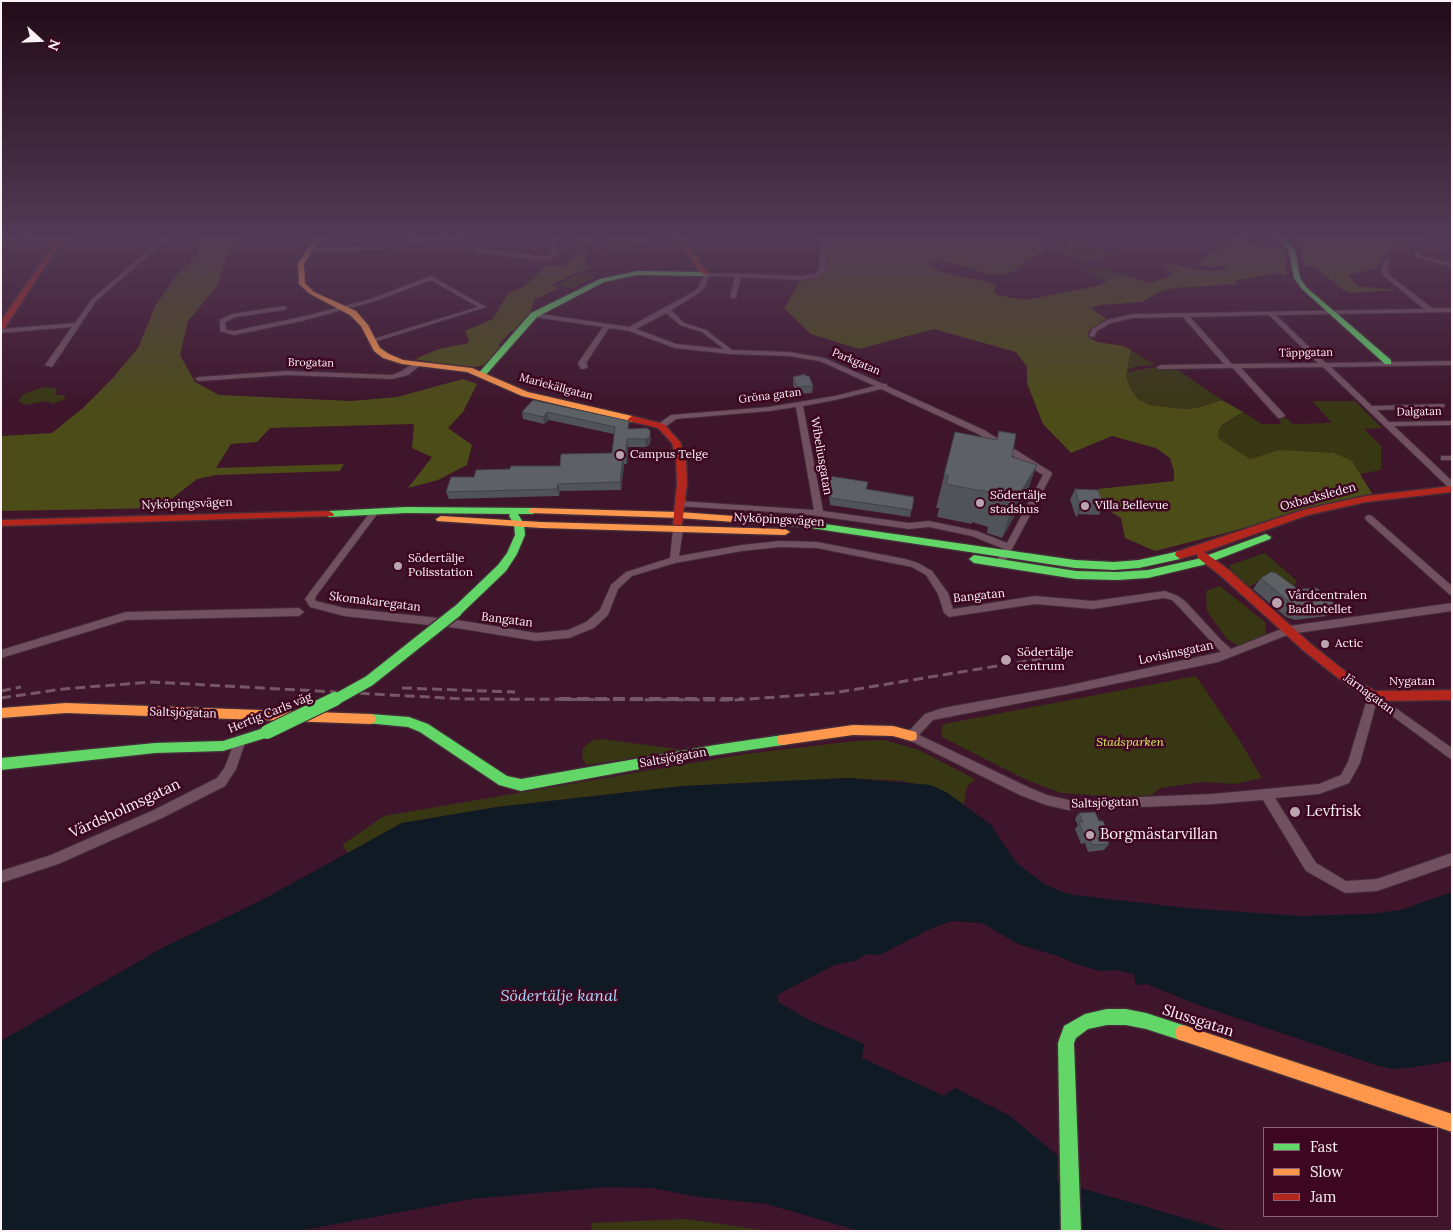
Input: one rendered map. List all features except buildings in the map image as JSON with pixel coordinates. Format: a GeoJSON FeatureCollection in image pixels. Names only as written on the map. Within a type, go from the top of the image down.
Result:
{"type":"FeatureCollection","features":[{"type":"Feature","properties":{"kind":"main road"},"geometry":{"type":"LineString","coordinates":[[1,327],[22,295]]}},
{"type":"Feature","properties":{"kind":"main road","name":"Mariekällgatan"},"geometry":{"type":"LineString","coordinates":[[317,295],[360,319],[377,349],[386,356],[402,362],[470,370],[525,394],[661,426]]}},
{"type":"Feature","properties":{"kind":"main road"},"geometry":{"type":"LineString","coordinates":[[481,375],[534,315],[572,295]]}},
{"type":"Feature","properties":{"kind":"main road"},"geometry":{"type":"LineString","coordinates":[[1315,295],[1388,362]]}},
{"type":"Feature","properties":{"kind":"main road"},"geometry":{"type":"LineString","coordinates":[[661,426],[676,442],[681,459],[678,530]]}},
{"type":"Feature","properties":{"kind":"main road","name":"Oxbacksleden"},"geometry":{"type":"LineString","coordinates":[[1198,556],[1306,512],[1366,499],[1452,487]]}},
{"type":"Feature","properties":{"kind":"main road","name":"Oxbacksleden"},"geometry":{"type":"LineString","coordinates":[[1198,556],[1311,518],[1372,505],[1452,498]]}},
{"type":"Feature","properties":{"kind":"main road","name":"Nyköpingsvägen"},"geometry":{"type":"LineString","coordinates":[[1,523],[374,513],[406,510],[549,512],[680,510],[804,524],[1004,555]]}},
{"type":"Feature","properties":{"kind":"main road"},"geometry":{"type":"LineString","coordinates":[[507,510],[517,519],[519,524],[536,515],[549,512]]}},
{"type":"Feature","properties":{"kind":"main road","name":"Nyköpingsvägen"},"geometry":{"type":"LineString","coordinates":[[374,513],[541,525],[804,532],[1075,564],[1114,566],[1198,556]]}},
{"type":"Feature","properties":{"kind":"main road","name":"Hertig Carls väg"},"geometry":{"type":"LineString","coordinates":[[1,764],[155,748],[223,746],[239,743],[267,732],[327,704],[369,681],[456,612],[502,568],[520,535],[519,524]]}},
{"type":"Feature","properties":{"kind":"main road","name":"Hertig Carls väg"},"geometry":{"type":"LineString","coordinates":[[480,590],[496,567],[519,524]]}},
{"type":"Feature","properties":{"kind":"main road","name":"Hertig Carls väg"},"geometry":{"type":"LineString","coordinates":[[517,542],[541,525]]}},
{"type":"Feature","properties":{"kind":"main road","name":"Järnagatan"},"geometry":{"type":"LineString","coordinates":[[1198,556],[1289,630],[1308,648],[1351,682],[1373,696]]}},
{"type":"Feature","properties":{"kind":"main road","name":"Nygatan"},"geometry":{"type":"LineString","coordinates":[[1373,696],[1452,695]]}},
{"type":"Feature","properties":{"kind":"main road","name":"Saltsjögatan"},"geometry":{"type":"LineString","coordinates":[[1,714],[66,708],[409,722],[424,728],[437,739],[504,781],[521,785],[715,750],[853,730],[893,731],[911,736]]}},
{"type":"Feature","properties":{"kind":"main road","name":"Slussgatan"},"geometry":{"type":"LineString","coordinates":[[1071,1231],[1066,1043],[1070,1032],[1079,1026],[1107,1017],[1126,1017],[1146,1021],[1452,1123]]}},
{"type":"Feature","properties":{"kind":"street"},"geometry":{"type":"LineString","coordinates":[[49,365],[94,300],[99,295]]}},
{"type":"Feature","properties":{"kind":"street"},"geometry":{"type":"LineString","coordinates":[[284,308],[234,315],[222,321],[223,332],[234,333],[263,328],[385,295]]}},
{"type":"Feature","properties":{"kind":"street"},"geometry":{"type":"LineString","coordinates":[[372,341],[483,307],[462,295]]}},
{"type":"Feature","properties":{"kind":"street"},"geometry":{"type":"LineString","coordinates":[[630,328],[668,310],[691,295]]}},
{"type":"Feature","properties":{"kind":"street"},"geometry":{"type":"LineString","coordinates":[[1412,295],[1430,310]]}},
{"type":"Feature","properties":{"kind":"street"},"geometry":{"type":"LineString","coordinates":[[668,310],[682,324],[704,331],[730,352]]}},
{"type":"Feature","properties":{"kind":"street"},"geometry":{"type":"LineString","coordinates":[[1092,336],[1094,330],[1101,325],[1121,318],[1452,310]]}},
{"type":"Feature","properties":{"kind":"street"},"geometry":{"type":"LineString","coordinates":[[1271,314],[1452,487]]}},
{"type":"Feature","properties":{"kind":"street","name":"Parkgatan"},"geometry":{"type":"LineString","coordinates":[[534,315],[630,328],[675,346],[730,352],[789,354],[822,359],[981,432],[1048,474],[1004,555]]}},
{"type":"Feature","properties":{"kind":"street"},"geometry":{"type":"LineString","coordinates":[[1185,315],[1281,416]]}},
{"type":"Feature","properties":{"kind":"street"},"geometry":{"type":"LineString","coordinates":[[1,331],[76,325]]}},
{"type":"Feature","properties":{"kind":"street"},"geometry":{"type":"LineString","coordinates":[[584,367],[582,363],[608,325]]}},
{"type":"Feature","properties":{"kind":"street","name":"Täppgatan"},"geometry":{"type":"LineString","coordinates":[[1161,367],[1388,362],[1452,363]]}},
{"type":"Feature","properties":{"kind":"street","name":"Brogatan"},"geometry":{"type":"LineString","coordinates":[[199,379],[287,373],[392,377],[405,373],[418,364]]}},
{"type":"Feature","properties":{"kind":"street","name":"Gröna gatan"},"geometry":{"type":"LineString","coordinates":[[661,426],[674,417],[769,409],[835,398],[884,386]]}},
{"type":"Feature","properties":{"kind":"street","name":"Wibeliusgatan"},"geometry":{"type":"LineString","coordinates":[[799,404],[819,513]]}},
{"type":"Feature","properties":{"kind":"street"},"geometry":{"type":"LineString","coordinates":[[1370,408],[1441,406]]}},
{"type":"Feature","properties":{"kind":"street","name":"Dalgatan"},"geometry":{"type":"LineString","coordinates":[[1386,424],[1452,423]]}},
{"type":"Feature","properties":{"kind":"street","name":"Nyköpingsvägen"},"geometry":{"type":"LineString","coordinates":[[680,510],[819,513],[909,526],[929,524],[974,533],[995,540],[1004,555]]}},
{"type":"Feature","properties":{"kind":"street","name":"Skomakaregatan"},"geometry":{"type":"LineString","coordinates":[[374,513],[313,594],[310,599],[313,604],[344,612],[457,624]]}},
{"type":"Feature","properties":{"kind":"street"},"geometry":{"type":"LineString","coordinates":[[1368,518],[1452,592]]}},
{"type":"Feature","properties":{"kind":"street"},"geometry":{"type":"LineString","coordinates":[[674,560],[678,530]]}},
{"type":"Feature","properties":{"kind":"street","name":"Bangatan"},"geometry":{"type":"LineString","coordinates":[[457,624],[536,637],[569,634],[590,625],[604,612],[614,587],[629,574],[674,560],[742,548],[780,544],[817,545],[865,552],[914,565],[929,573],[943,593],[950,613],[1035,600],[1093,605],[1165,594],[1175,598],[1182,604],[1217,643],[1230,654]]}},
{"type":"Feature","properties":{"kind":"street","name":"Lovisinsgatan"},"geometry":{"type":"LineString","coordinates":[[911,736],[930,717],[942,713],[1133,677],[1230,654],[1289,630],[1451,608]]}},
{"type":"Feature","properties":{"kind":"street"},"geometry":{"type":"LineString","coordinates":[[1,654],[23,649],[126,616],[299,612]]}},
{"type":"Feature","properties":{"kind":"street","name":"Järnagatan"},"geometry":{"type":"LineString","coordinates":[[1373,696],[1452,755]]}},
{"type":"Feature","properties":{"kind":"street","name":"Saltsjögatan"},"geometry":{"type":"LineString","coordinates":[[911,736],[1024,791],[1046,800],[1068,805],[1213,799],[1319,789],[1344,779],[1354,763],[1373,696]]}},
{"type":"Feature","properties":{"kind":"street","name":"Värdsholmsgatan"},"geometry":{"type":"LineString","coordinates":[[1,877],[53,860],[149,818],[221,782],[230,770],[239,743]]}},
{"type":"Feature","properties":{"kind":"street"},"geometry":{"type":"LineString","coordinates":[[1266,794],[1311,867],[1345,887],[1377,885],[1452,859]]}},
{"type":"Feature","properties":{"kind":"green space"},"geometry":{"type":"Polygon","coordinates":[[[1131,350],[1155,365],[1139,366],[1129,369],[1128,372],[1156,367],[1178,370],[1222,400],[1201,407],[1185,409],[1149,405],[1138,399],[1130,388],[1126,375],[1131,350]]]}},
{"type":"Feature","properties":{"kind":"green space"},"geometry":{"type":"Polygon","coordinates":[[[44,387],[55,388],[57,391],[55,395],[66,397],[53,404],[47,401],[25,405],[18,401],[23,394],[44,387]]]}},
{"type":"Feature","properties":{"kind":"green space"},"geometry":{"type":"Polygon","coordinates":[[[1312,401],[1355,401],[1382,428],[1364,429],[1381,446],[1381,470],[1360,474],[1352,461],[1279,450],[1250,459],[1218,438],[1219,430],[1223,425],[1243,412],[1262,424],[1281,424],[1279,419],[1286,418],[1293,424],[1332,423],[1312,401]]]}},
{"type":"Feature","properties":{"kind":"green space"},"geometry":{"type":"Polygon","coordinates":[[[1265,553],[1297,581],[1287,596],[1267,582],[1258,581],[1250,587],[1232,575],[1230,565],[1265,553]]]}},
{"type":"Feature","properties":{"kind":"green space"},"geometry":{"type":"Polygon","coordinates":[[[1220,586],[1266,623],[1265,636],[1239,646],[1227,639],[1207,611],[1206,591],[1220,586]]]}},
{"type":"Feature","properties":{"kind":"green space","name":"Stadsparken"},"geometry":{"type":"Polygon","coordinates":[[[1196,676],[1262,778],[1235,784],[1202,782],[1160,788],[1152,795],[1118,797],[1061,793],[1029,781],[942,737],[943,725],[949,723],[1196,676]]]}},
{"type":"Feature","properties":{"kind":"green space"},"geometry":{"type":"Polygon","coordinates":[[[602,739],[684,750],[586,765],[582,757],[583,748],[593,740],[602,739]]]}},
{"type":"Feature","properties":{"kind":"green space"},"geometry":{"type":"Polygon","coordinates":[[[884,740],[919,750],[975,779],[966,788],[964,805],[946,792],[903,781],[848,778],[683,786],[497,807],[402,823],[348,853],[342,845],[384,816],[745,754],[856,741],[884,740]]]}},
{"type":"Feature","properties":{"kind":"green space"},"geometry":{"type":"Polygon","coordinates":[[[687,1219],[768,1231],[592,1231],[591,1223],[687,1219]]]}},
{"type":"Feature","properties":{"kind":"shaded area"},"geometry":{"type":"Polygon","coordinates":[[[162,295],[209,295],[188,321],[180,355],[195,382],[219,395],[351,401],[397,397],[463,379],[477,384],[463,412],[448,428],[472,445],[467,465],[438,480],[408,488],[432,457],[412,448],[414,424],[270,428],[257,442],[231,444],[216,468],[344,464],[340,471],[216,475],[197,479],[160,508],[1,511],[1,436],[52,433],[83,408],[112,379],[138,348],[155,306],[162,295]]]}},
{"type":"Feature","properties":{"kind":"shaded area"},"geometry":{"type":"Polygon","coordinates":[[[507,295],[544,295],[535,298],[528,318],[518,332],[511,331],[498,346],[505,347],[489,363],[477,367],[452,366],[415,359],[439,349],[468,343],[469,340],[465,331],[493,319],[507,295]]]}},
{"type":"Feature","properties":{"kind":"shaded area"},"geometry":{"type":"Polygon","coordinates":[[[792,295],[1000,295],[1025,300],[1048,295],[1153,295],[1142,302],[1100,305],[1091,308],[1106,319],[1089,330],[1088,337],[1097,342],[1124,346],[1131,350],[1126,375],[1130,388],[1138,399],[1149,405],[1185,409],[1201,407],[1222,400],[1243,412],[1222,425],[1218,438],[1250,459],[1279,450],[1334,453],[1352,461],[1373,495],[1155,551],[1125,538],[1121,518],[1100,505],[1098,489],[1174,481],[1174,471],[1170,458],[1156,448],[1112,436],[1071,453],[1043,424],[1027,383],[1027,367],[1016,352],[934,329],[859,349],[811,334],[784,308],[792,295]]]}},
{"type":"Feature","properties":{"kind":"water","name":"Södertälje kanal"},"geometry":{"type":"Polygon","coordinates":[[[848,778],[931,785],[946,792],[990,824],[1015,861],[1028,872],[1046,885],[1075,895],[1186,908],[1299,916],[1369,914],[1401,910],[1452,892],[1452,1061],[1407,1068],[1391,1069],[1379,1066],[1201,1006],[1147,984],[1136,985],[1134,974],[1117,970],[1100,971],[1018,944],[982,923],[952,921],[932,928],[880,955],[867,954],[855,961],[834,965],[777,995],[778,1002],[809,1020],[864,1044],[862,1058],[944,1096],[955,1088],[1010,1116],[1057,1155],[1057,1181],[1229,1231],[859,1231],[767,1204],[699,1197],[653,1188],[607,1187],[471,1199],[298,1231],[1,1231],[1,1041],[164,947],[260,901],[402,823],[497,807],[683,786],[848,778]]]}},
{"type":"Feature","properties":{"kind":"railway"},"geometry":{"type":"LineString","coordinates":[[1,698],[63,689],[152,682],[465,699],[734,700],[833,693],[1070,654]]}},
{"type":"Feature","properties":{"kind":"railway"},"geometry":{"type":"LineString","coordinates":[[1,691],[21,687]]}},
{"type":"Feature","properties":{"kind":"railway"},"geometry":{"type":"LineString","coordinates":[[402,688],[515,692]]}},
{"type":"Feature","properties":{"kind":"railway"},"geometry":{"type":"LineString","coordinates":[[559,699],[743,699]]}},
{"type":"Feature","properties":{"kind":"traffic: fast"},"geometry":{"type":"LineString","coordinates":[[481,375],[534,315],[572,295]]}},
{"type":"Feature","properties":{"kind":"traffic: fast"},"geometry":{"type":"LineString","coordinates":[[1313,295],[1388,362]]}},
{"type":"Feature","properties":{"kind":"traffic: fast"},"geometry":{"type":"LineString","coordinates":[[329,514],[406,510],[533,511]]}},
{"type":"Feature","properties":{"kind":"traffic: fast"},"geometry":{"type":"LineString","coordinates":[[456,612],[502,568],[512,554],[520,535],[519,524],[514,516]]}},
{"type":"Feature","properties":{"kind":"traffic: fast"},"geometry":{"type":"LineString","coordinates":[[762,521],[804,524],[1075,564],[1114,566],[1139,564],[1180,555]]}},
{"type":"Feature","properties":{"kind":"traffic: fast"},"geometry":{"type":"LineString","coordinates":[[974,559],[1076,575],[1117,576],[1148,574],[1199,562],[1266,537]]}},
{"type":"Feature","properties":{"kind":"traffic: fast"},"geometry":{"type":"LineString","coordinates":[[267,732],[327,704],[369,681],[456,612]]}},
{"type":"Feature","properties":{"kind":"traffic: fast"},"geometry":{"type":"LineString","coordinates":[[370,719],[409,722],[424,728],[504,781],[521,785],[715,750],[783,740]]}},
{"type":"Feature","properties":{"kind":"traffic: fast"},"geometry":{"type":"LineString","coordinates":[[1,764],[155,748],[223,746],[267,732]]}},
{"type":"Feature","properties":{"kind":"traffic: fast"},"geometry":{"type":"LineString","coordinates":[[1071,1231],[1066,1043],[1070,1032],[1085,1022],[1107,1017],[1126,1017],[1146,1021],[1183,1033]]}},
{"type":"Feature","properties":{"kind":"traffic: slow"},"geometry":{"type":"LineString","coordinates":[[317,295],[353,313],[364,325],[377,349],[386,356],[402,362],[469,370],[525,394],[632,419]]}},
{"type":"Feature","properties":{"kind":"traffic: slow"},"geometry":{"type":"LineString","coordinates":[[533,511],[679,515],[762,521]]}},
{"type":"Feature","properties":{"kind":"traffic: slow"},"geometry":{"type":"LineString","coordinates":[[441,519],[541,525],[785,532]]}},
{"type":"Feature","properties":{"kind":"traffic: slow"},"geometry":{"type":"LineString","coordinates":[[1,713],[66,708],[370,719]]}},
{"type":"Feature","properties":{"kind":"traffic: slow"},"geometry":{"type":"LineString","coordinates":[[783,740],[853,730],[893,731],[911,736]]}},
{"type":"Feature","properties":{"kind":"traffic: slow"},"geometry":{"type":"LineString","coordinates":[[1183,1033],[1452,1123]]}},
{"type":"Feature","properties":{"kind":"traffic: jam"},"geometry":{"type":"LineString","coordinates":[[1,327],[22,295]]}},
{"type":"Feature","properties":{"kind":"traffic: jam"},"geometry":{"type":"LineString","coordinates":[[632,419],[661,426],[676,442],[681,459],[682,484],[678,523]]}},
{"type":"Feature","properties":{"kind":"traffic: jam"},"geometry":{"type":"LineString","coordinates":[[1180,555],[1306,512],[1366,499],[1452,489]]}},
{"type":"Feature","properties":{"kind":"traffic: jam"},"geometry":{"type":"LineString","coordinates":[[1,523],[329,514]]}},
{"type":"Feature","properties":{"kind":"traffic: jam"},"geometry":{"type":"LineString","coordinates":[[1202,555],[1225,573],[1308,648],[1351,682],[1373,696],[1452,695]]}},
{"type":"Feature","properties":{"kind":"place","name":"Campus Telge"},"geometry":{"type":"Point","coordinates":[620,455]}},
{"type":"Feature","properties":{"kind":"place","name":"Södertälje stadshus"},"geometry":{"type":"Point","coordinates":[980,503]}},
{"type":"Feature","properties":{"kind":"place","name":"Villa Bellevue"},"geometry":{"type":"Point","coordinates":[1085,506]}},
{"type":"Feature","properties":{"kind":"place","name":"Södertälje Polisstation"},"geometry":{"type":"Point","coordinates":[398,566]}},
{"type":"Feature","properties":{"kind":"place","name":"Vårdcentralen Badhotellet"},"geometry":{"type":"Point","coordinates":[1277,603]}},
{"type":"Feature","properties":{"kind":"place","name":"Actic"},"geometry":{"type":"Point","coordinates":[1325,644]}},
{"type":"Feature","properties":{"kind":"place","name":"Södertälje centrum"},"geometry":{"type":"Point","coordinates":[1006,660]}},
{"type":"Feature","properties":{"kind":"place","name":"Levfrisk"},"geometry":{"type":"Point","coordinates":[1295,812]}},
{"type":"Feature","properties":{"kind":"place","name":"Borgmästarvillan"},"geometry":{"type":"Point","coordinates":[1090,835]}}]}
